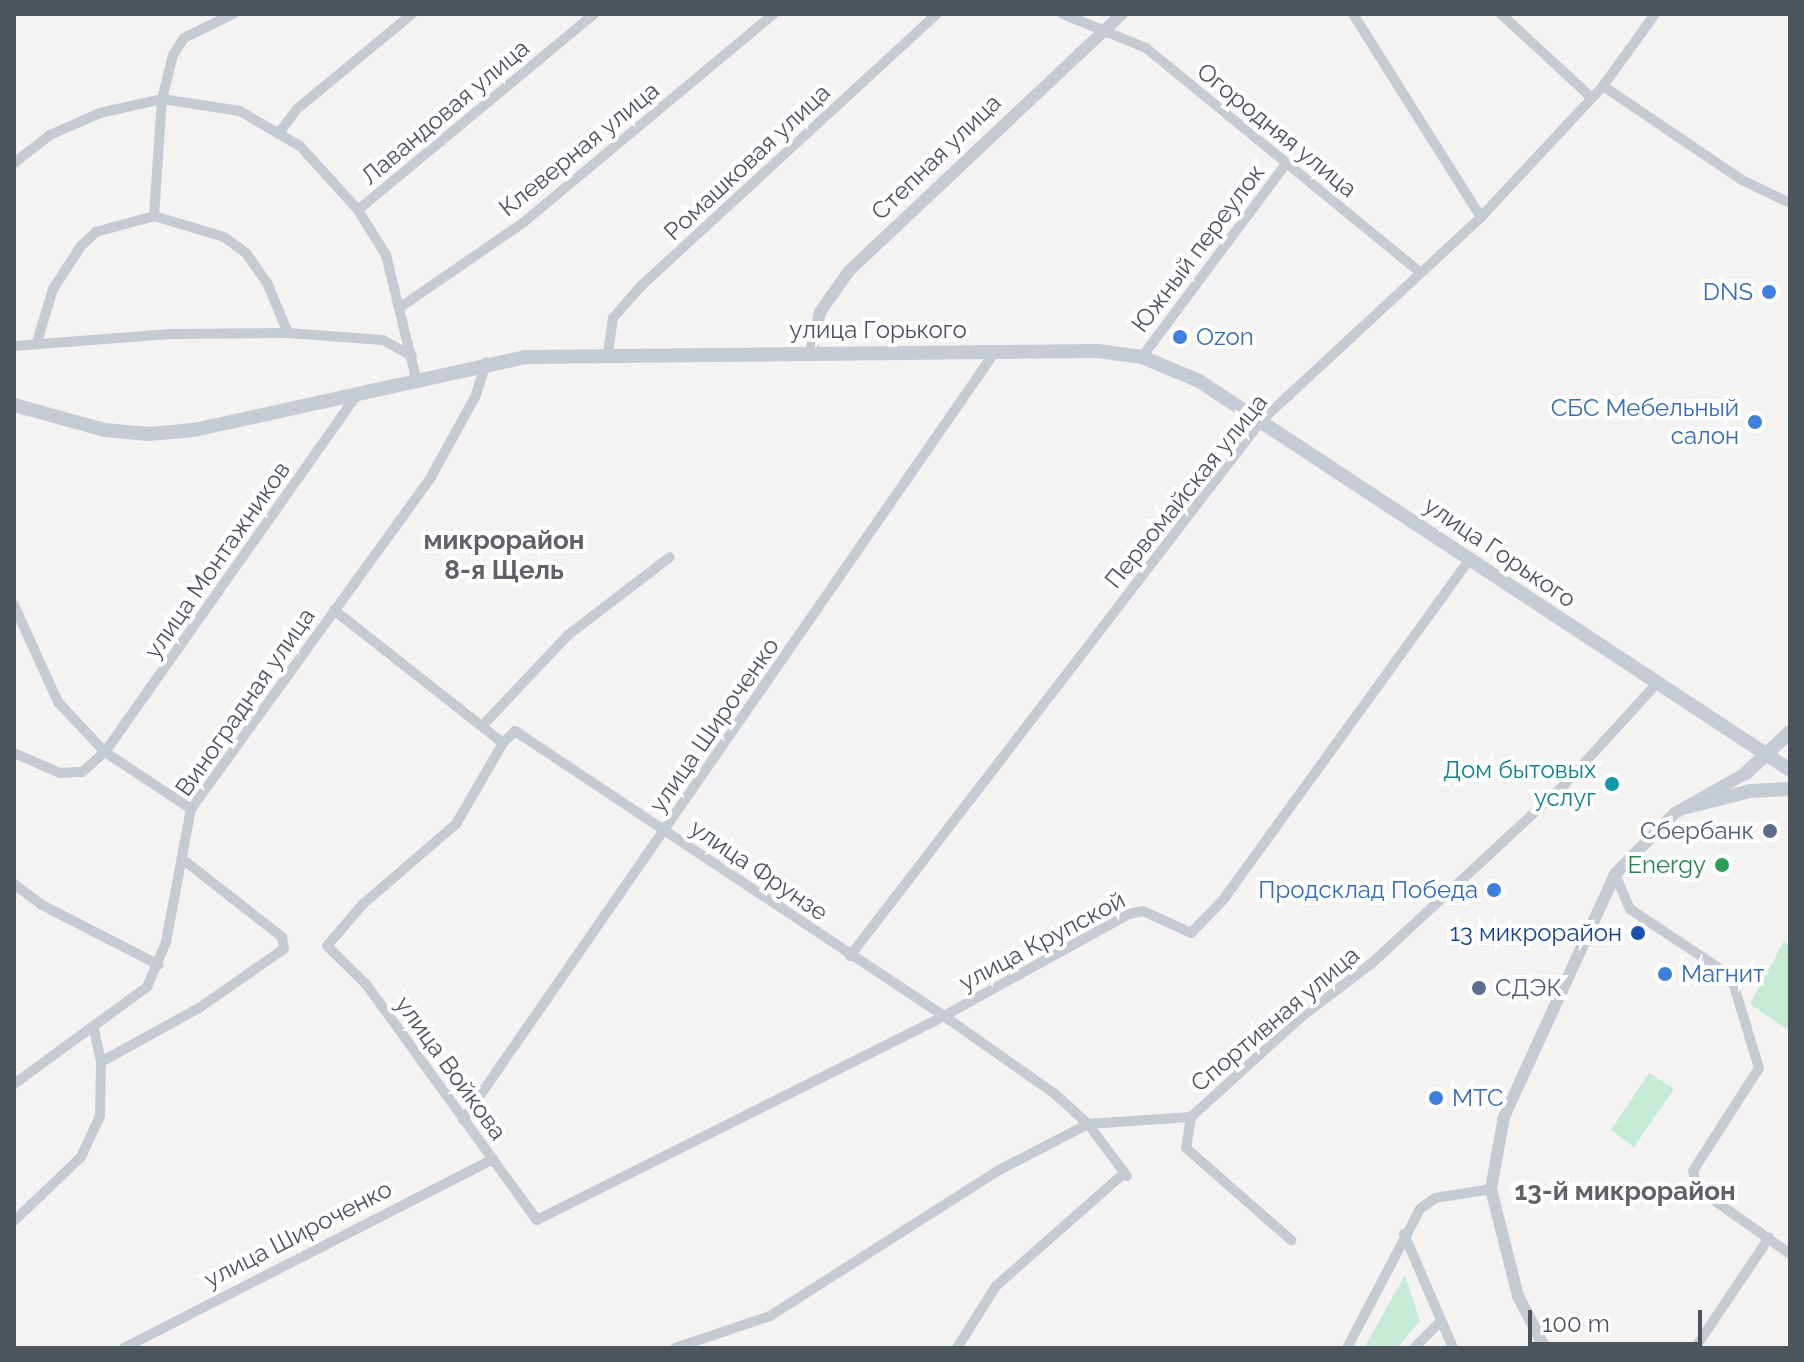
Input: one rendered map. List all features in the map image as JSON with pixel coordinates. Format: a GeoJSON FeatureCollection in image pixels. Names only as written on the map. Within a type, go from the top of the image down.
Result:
{"type":"FeatureCollection","features":[{"type":"Feature","properties":{"kind":"main road","name":"улица Горького"},"geometry":{"type":"LineString","coordinates":[[14,405],[105,430],[149,434],[194,430],[486,363],[608,353],[1098,351],[1142,357],[1199,381],[1770,757]]}},
{"type":"Feature","properties":{"kind":"main road"},"geometry":{"type":"LineString","coordinates":[[1770,757],[1790,732]]}},
{"type":"Feature","properties":{"kind":"main road"},"geometry":{"type":"LineString","coordinates":[[1746,773],[1790,746]]}},
{"type":"Feature","properties":{"kind":"main road"},"geometry":{"type":"LineString","coordinates":[[1770,757],[1790,770]]}},
{"type":"Feature","properties":{"kind":"main road"},"geometry":{"type":"LineString","coordinates":[[1687,807],[1750,791],[1790,789]]}},
{"type":"Feature","properties":{"kind":"street"},"geometry":{"type":"LineString","coordinates":[[154,216],[162,99],[173,55],[184,38],[233,14]]}},
{"type":"Feature","properties":{"kind":"street"},"geometry":{"type":"LineString","coordinates":[[278,134],[297,109],[412,14]]}},
{"type":"Feature","properties":{"kind":"street","name":"Лавандовая улица"},"geometry":{"type":"LineString","coordinates":[[358,210],[594,14]]}},
{"type":"Feature","properties":{"kind":"street","name":"Клеверная улица"},"geometry":{"type":"LineString","coordinates":[[402,306],[524,222],[774,14]]}},
{"type":"Feature","properties":{"kind":"street","name":"Ромашковая улица"},"geometry":{"type":"LineString","coordinates":[[608,353],[613,318],[641,286],[937,14]]}},
{"type":"Feature","properties":{"kind":"street","name":"Огородняя улица"},"geometry":{"type":"LineString","coordinates":[[1063,14],[1100,32],[1146,48],[1420,272]]}},
{"type":"Feature","properties":{"kind":"street","name":"Степная улица"},"geometry":{"type":"LineString","coordinates":[[811,353],[820,312],[849,271],[1122,14]]}},
{"type":"Feature","properties":{"kind":"street"},"geometry":{"type":"LineString","coordinates":[[1353,14],[1481,217]]}},
{"type":"Feature","properties":{"kind":"street"},"geometry":{"type":"LineString","coordinates":[[1501,14],[1591,97]]}},
{"type":"Feature","properties":{"kind":"street","name":"Первомайская улица"},"geometry":{"type":"LineString","coordinates":[[850,956],[1261,421],[1481,217],[1603,86],[1655,14]]}},
{"type":"Feature","properties":{"kind":"street"},"geometry":{"type":"LineString","coordinates":[[1603,86],[1742,180],[1790,203]]}},
{"type":"Feature","properties":{"kind":"street"},"geometry":{"type":"LineString","coordinates":[[14,163],[50,135],[100,113],[162,99],[240,111],[300,146],[358,210],[386,255],[402,306],[416,378]]}},
{"type":"Feature","properties":{"kind":"street","name":"Южный переулок"},"geometry":{"type":"LineString","coordinates":[[1142,357],[1286,164]]}},
{"type":"Feature","properties":{"kind":"street"},"geometry":{"type":"LineString","coordinates":[[37,342],[53,289],[81,246],[96,232],[154,216],[224,237],[246,253],[268,285],[288,333]]}},
{"type":"Feature","properties":{"kind":"street"},"geometry":{"type":"LineString","coordinates":[[14,346],[37,342],[288,333],[383,340],[412,356]]}},
{"type":"Feature","properties":{"kind":"street","name":"улица Широченко"},"geometry":{"type":"LineString","coordinates":[[463,1120],[995,352]]}},
{"type":"Feature","properties":{"kind":"street","name":"Виноградная улица"},"geometry":{"type":"LineString","coordinates":[[14,1084],[94,1029],[147,987],[159,965],[191,809],[431,477],[476,395],[486,363]]}},
{"type":"Feature","properties":{"kind":"street","name":"улица Монтажников"},"geometry":{"type":"LineString","coordinates":[[105,752],[360,391]]}},
{"type":"Feature","properties":{"kind":"street"},"geometry":{"type":"LineString","coordinates":[[483,725],[568,635],[670,557]]}},
{"type":"Feature","properties":{"kind":"street","name":"улица Крупской"},"geometry":{"type":"LineString","coordinates":[[537,1220],[944,1016],[1129,914],[1143,911],[1191,933],[1223,900],[1471,558]]}},
{"type":"Feature","properties":{"kind":"street"},"geometry":{"type":"LineString","coordinates":[[14,605],[58,702],[105,752],[191,809]]}},
{"type":"Feature","properties":{"kind":"street"},"geometry":{"type":"LineString","coordinates":[[334,610],[503,743]]}},
{"type":"Feature","properties":{"kind":"street","name":"Спортивная улица"},"geometry":{"type":"LineString","coordinates":[[675,1348],[770,1316],[1001,1169],[1088,1124],[1191,1117],[1406,931],[1565,784],[1658,682]]}},
{"type":"Feature","properties":{"kind":"street","name":"улица Фрунзе"},"geometry":{"type":"LineString","coordinates":[[503,743],[515,731],[944,1016],[1088,1124],[1125,1174],[996,1286],[957,1348]]}},
{"type":"Feature","properties":{"kind":"street","name":"улица Войкова"},"geometry":{"type":"LineString","coordinates":[[503,743],[456,824],[363,904],[327,946],[366,984],[537,1220]]}},
{"type":"Feature","properties":{"kind":"street"},"geometry":{"type":"LineString","coordinates":[[14,753],[60,773],[82,772],[105,752]]}},
{"type":"Feature","properties":{"kind":"street"},"geometry":{"type":"LineString","coordinates":[[1545,1348],[1518,1296],[1491,1189],[1504,1117],[1615,874],[1658,828],[1687,807],[1746,773]]}},
{"type":"Feature","properties":{"kind":"street"},"geometry":{"type":"LineString","coordinates":[[101,1062],[199,1008],[281,954],[285,943],[182,859]]}},
{"type":"Feature","properties":{"kind":"street"},"geometry":{"type":"LineString","coordinates":[[1615,874],[1630,909],[1731,976],[1759,1068],[1693,1171],[1698,1189],[1790,1254]]}},
{"type":"Feature","properties":{"kind":"street"},"geometry":{"type":"LineString","coordinates":[[14,884],[42,905],[159,965]]}},
{"type":"Feature","properties":{"kind":"street"},"geometry":{"type":"LineString","coordinates":[[14,1221],[81,1157],[100,1116],[101,1062],[94,1029]]}},
{"type":"Feature","properties":{"kind":"street"},"geometry":{"type":"LineString","coordinates":[[1191,1117],[1186,1148],[1291,1240]]}},
{"type":"Feature","properties":{"kind":"street","name":"улица Широченко"},"geometry":{"type":"LineString","coordinates":[[124,1348],[493,1159]]}},
{"type":"Feature","properties":{"kind":"street"},"geometry":{"type":"LineString","coordinates":[[1347,1348],[1373,1305],[1404,1234],[1435,1198],[1491,1189]]}},
{"type":"Feature","properties":{"kind":"street"},"geometry":{"type":"LineString","coordinates":[[1404,1234],[1453,1348]]}},
{"type":"Feature","properties":{"kind":"street"},"geometry":{"type":"LineString","coordinates":[[1695,1348],[1769,1238]]}},
{"type":"Feature","properties":{"kind":"street"},"geometry":{"type":"LineString","coordinates":[[1414,1348],[1441,1321]]}},
{"type":"Feature","properties":{"kind":"green space"},"geometry":{"type":"Polygon","coordinates":[[[1784,941],[1790,947],[1790,1031],[1750,1004],[1784,941]]]}},
{"type":"Feature","properties":{"kind":"green space"},"geometry":{"type":"Polygon","coordinates":[[[1649,1073],[1674,1089],[1634,1147],[1611,1130],[1649,1073]]]}},
{"type":"Feature","properties":{"kind":"green space"},"geometry":{"type":"Polygon","coordinates":[[[1405,1275],[1420,1321],[1397,1348],[1364,1348],[1405,1275]]]}},
{"type":"Feature","properties":{"kind":"place","name":"DNS"},"geometry":{"type":"Point","coordinates":[1769,292]}},
{"type":"Feature","properties":{"kind":"place","name":"Ozon"},"geometry":{"type":"Point","coordinates":[1180,337]}},
{"type":"Feature","properties":{"kind":"place","name":"СБС Мебельный салон"},"geometry":{"type":"Point","coordinates":[1755,422]}},
{"type":"Feature","properties":{"kind":"place","name":"Дом бытовых услуг"},"geometry":{"type":"Point","coordinates":[1612,784]}},
{"type":"Feature","properties":{"kind":"place","name":"Сбербанк"},"geometry":{"type":"Point","coordinates":[1770,831]}},
{"type":"Feature","properties":{"kind":"place","name":"Energy"},"geometry":{"type":"Point","coordinates":[1722,865]}},
{"type":"Feature","properties":{"kind":"place","name":"Продсклад Победа"},"geometry":{"type":"Point","coordinates":[1494,890]}},
{"type":"Feature","properties":{"kind":"place","name":"13 микрорайон"},"geometry":{"type":"Point","coordinates":[1638,933]}},
{"type":"Feature","properties":{"kind":"place","name":"Магнит"},"geometry":{"type":"Point","coordinates":[1665,974]}},
{"type":"Feature","properties":{"kind":"place","name":"СДЭК"},"geometry":{"type":"Point","coordinates":[1479,988]}},
{"type":"Feature","properties":{"kind":"place","name":"МТС"},"geometry":{"type":"Point","coordinates":[1436,1098]}},
{"type":"Feature","properties":{"kind":"district","name":"микрорайон 8-я Щель"},"geometry":{"type":"Point","coordinates":[504,556]}},
{"type":"Feature","properties":{"kind":"district","name":"13-й микрорайон"},"geometry":{"type":"Point","coordinates":[1625,1192]}}]}
